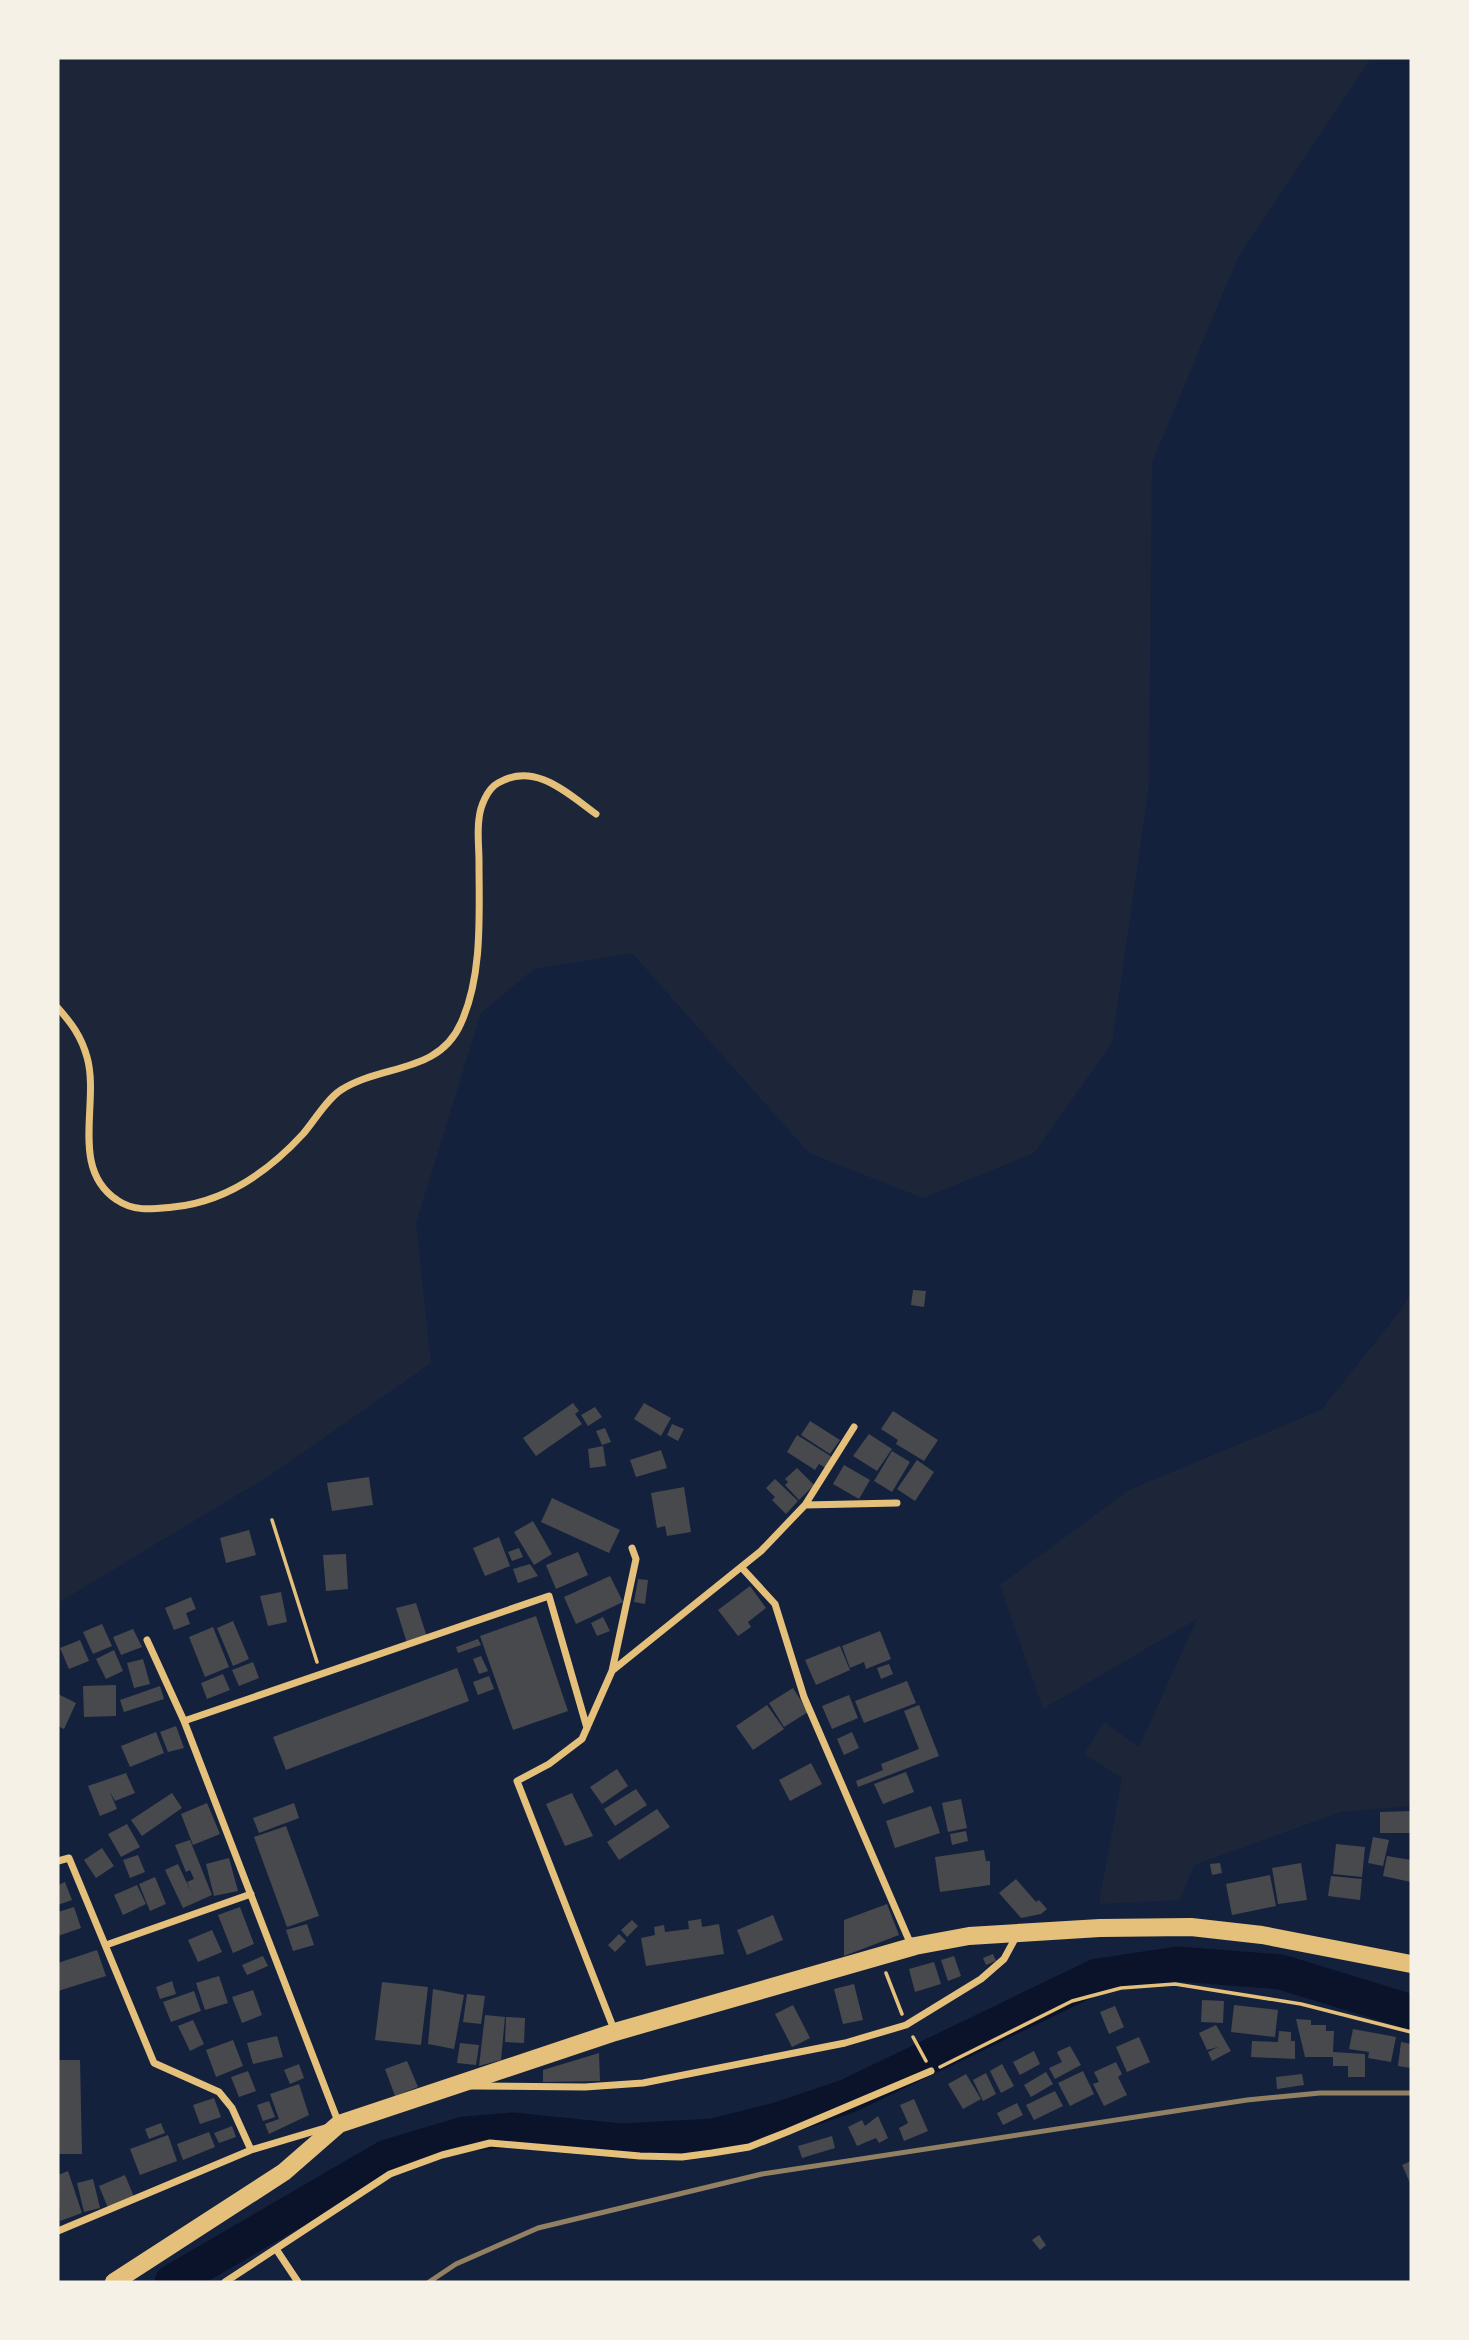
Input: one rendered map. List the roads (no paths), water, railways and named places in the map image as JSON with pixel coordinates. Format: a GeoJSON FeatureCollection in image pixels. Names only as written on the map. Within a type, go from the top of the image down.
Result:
{"type":"FeatureCollection","features":[{"type":"Feature","properties":{"kind":"highway"},"geometry":{"type":"LineString","coordinates":[[114,2282],[284,2172],[339,2124],[445,2086],[615,2032],[912,1948],[969,1936],[1100,1928],[1191,1927],[1262,1935],[1411,1964]]}},
{"type":"Feature","properties":{"kind":"street"},"geometry":{"type":"LineString","coordinates":[[58,1008],[78,1031],[88,1060],[91,1168],[102,1188],[118,1202],[144,1210],[181,1206],[227,1194],[263,1172],[302,1135],[338,1091],[363,1078],[434,1057],[447,1046],[461,1024],[473,983],[479,913],[479,818],[488,793],[498,783],[521,775],[531,775],[557,786],[596,814]]}},
{"type":"Feature","properties":{"kind":"street"},"geometry":{"type":"LineString","coordinates":[[612,1671],[742,1568],[805,1505],[854,1427]]}},
{"type":"Feature","properties":{"kind":"street"},"geometry":{"type":"LineString","coordinates":[[805,1505],[897,1503]]}},
{"type":"Feature","properties":{"kind":"street"},"geometry":{"type":"LineString","coordinates":[[615,2032],[517,1782],[549,1764],[582,1739],[612,1671],[636,1559],[632,1548]]}},
{"type":"Feature","properties":{"kind":"street"},"geometry":{"type":"LineString","coordinates":[[742,1568],[775,1604],[804,1697],[912,1948]]}},
{"type":"Feature","properties":{"kind":"street"},"geometry":{"type":"LineString","coordinates":[[184,1721],[549,1596],[587,1728]]}},
{"type":"Feature","properties":{"kind":"street"},"geometry":{"type":"LineString","coordinates":[[58,2231],[251,2150],[339,2124],[184,1721],[147,1640]]}},
{"type":"Feature","properties":{"kind":"street"},"geometry":{"type":"LineString","coordinates":[[58,1861],[69,1858],[154,2063],[219,2092],[232,2108],[251,2150]]}},
{"type":"Feature","properties":{"kind":"street"},"geometry":{"type":"LineString","coordinates":[[106,1945],[251,1894]]}},
{"type":"Feature","properties":{"kind":"street"},"geometry":{"type":"LineString","coordinates":[[445,2086],[585,2087],[643,2083],[845,2043],[906,2025],[981,1979],[1004,1959],[1017,1934]]}},
{"type":"Feature","properties":{"kind":"street"},"geometry":{"type":"LineString","coordinates":[[225,2282],[390,2174],[442,2155],[490,2143],[682,2157],[749,2147],[931,2071]]}},
{"type":"Feature","properties":{"kind":"street"},"geometry":{"type":"LineString","coordinates":[[276,2249],[298,2282]]}},
{"type":"Feature","properties":{"kind":"waterway"},"geometry":{"type":"LineString","coordinates":[[172,2282],[387,2157],[464,2134],[513,2130],[620,2141],[713,2136],[777,2120],[848,2096],[1097,1976],[1178,1964],[1281,1972],[1411,2012]]}},
{"type":"Feature","properties":{"kind":"railway"},"geometry":{"type":"LineString","coordinates":[[429,2282],[456,2264],[538,2228],[762,2174],[1247,2100],[1320,2093],[1411,2093]]}}]}
